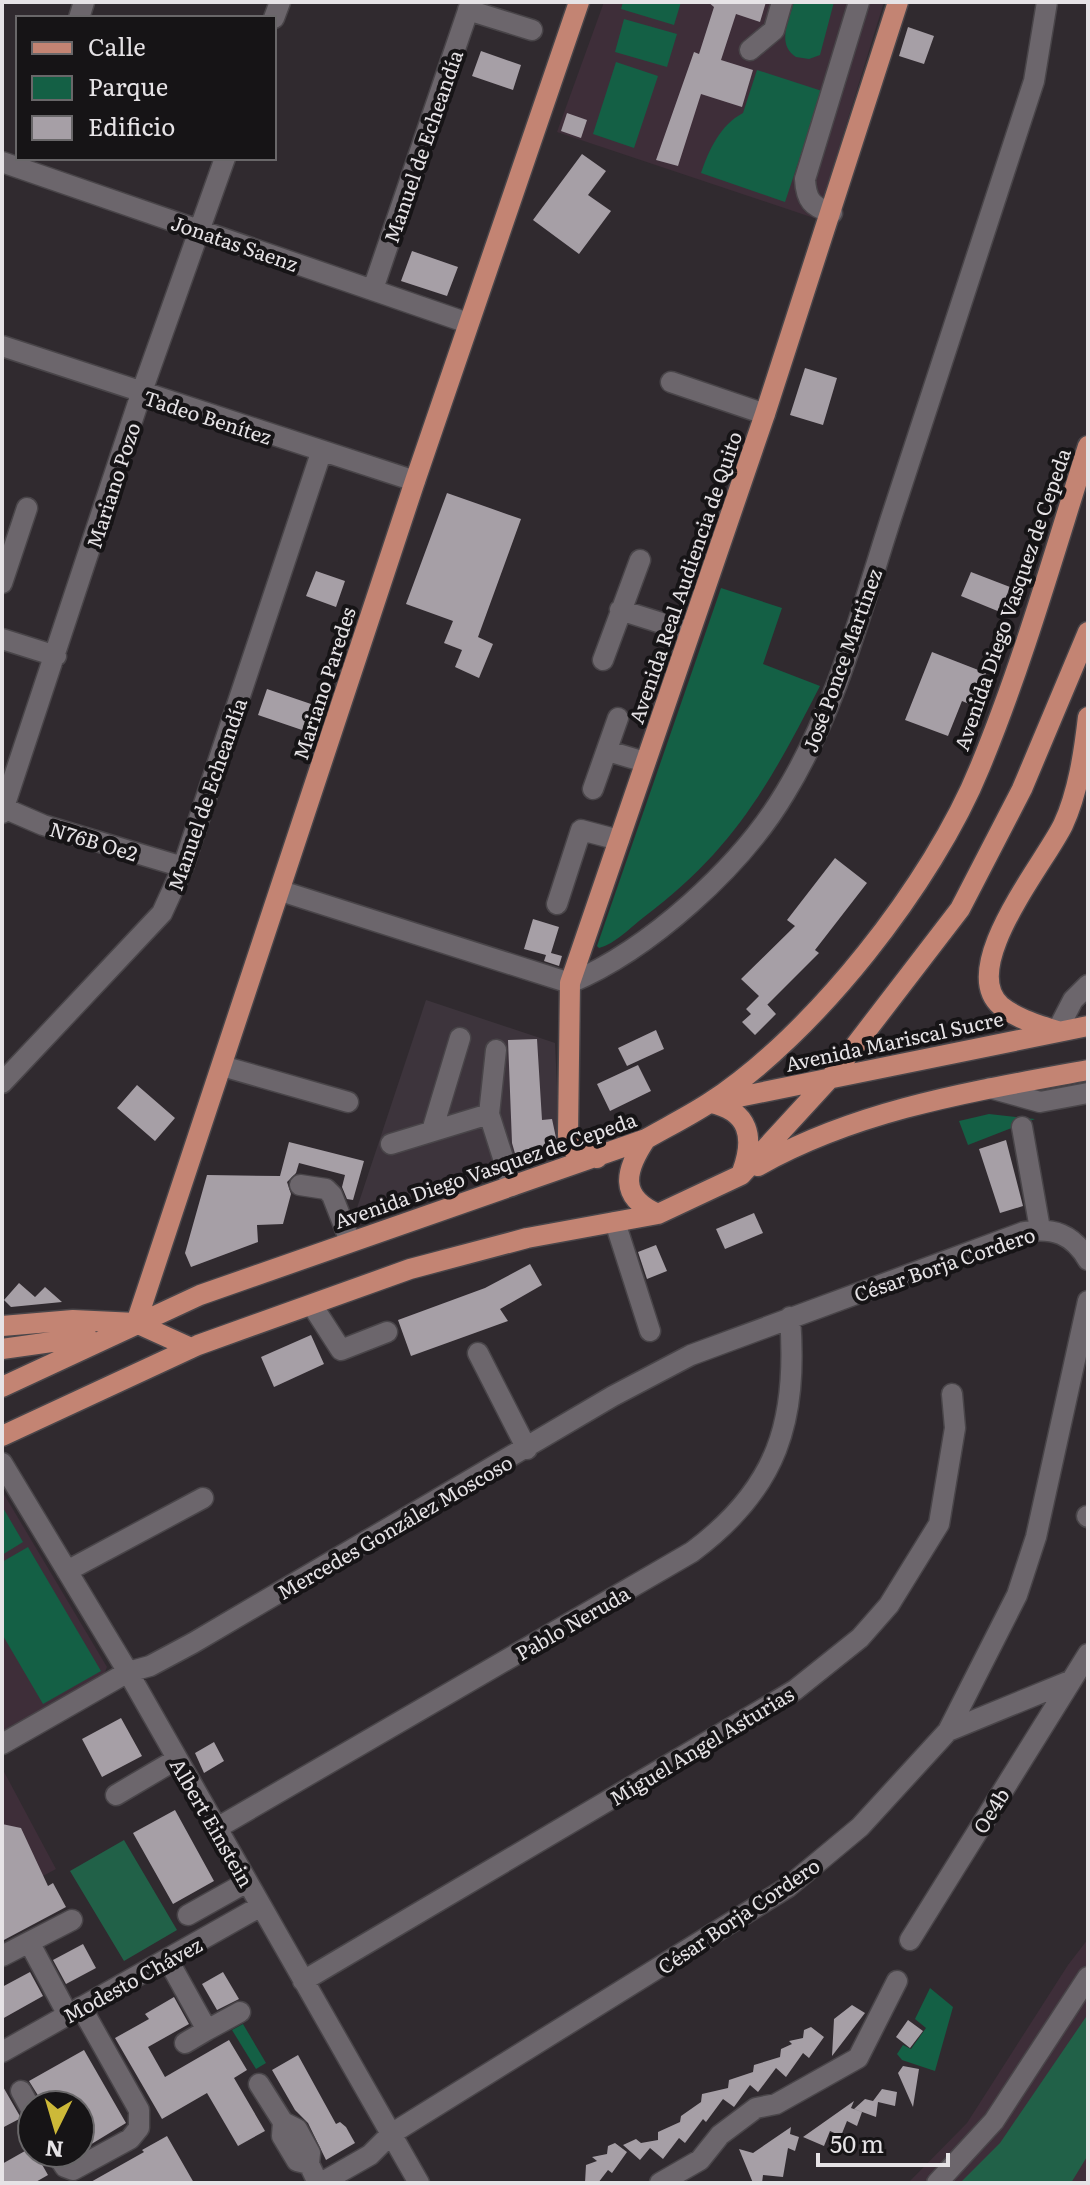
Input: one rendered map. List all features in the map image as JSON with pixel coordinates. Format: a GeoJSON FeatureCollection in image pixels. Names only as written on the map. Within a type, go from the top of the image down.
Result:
{"type":"FeatureCollection","features":[{"type":"Feature","properties":{"kind":"main road","name":"Mariano Paredes"},"geometry":{"type":"LineString","coordinates":[[136,1323],[415,481],[579,2]]}},
{"type":"Feature","properties":{"kind":"main road","name":"Avenida Real Audiencia de Quito"},"geometry":{"type":"LineString","coordinates":[[597,1158],[574,1150],[568,1135],[570,983],[765,414],[898,2]]}},
{"type":"Feature","properties":{"kind":"main road","name":"Avenida Diego Vasquez de Cepeda"},"geometry":{"type":"LineString","coordinates":[[2,1387],[200,1295],[646,1139],[710,1102],[765,1059],[855,968],[919,881],[979,770],[1017,668],[1088,446]]}},
{"type":"Feature","properties":{"kind":"main road"},"geometry":{"type":"LineString","coordinates":[[741,1175],[831,1077],[960,909],[1022,789],[1088,632]]}},
{"type":"Feature","properties":{"kind":"main road"},"geometry":{"type":"LineString","coordinates":[[1057,1031],[1026,1020],[1000,1005],[990,989],[988,959],[1064,823],[1084,754],[1088,717]]}},
{"type":"Feature","properties":{"kind":"main road","name":"Avenida Mariscal Sucre"},"geometry":{"type":"LineString","coordinates":[[710,1102],[1088,1026]]}},
{"type":"Feature","properties":{"kind":"main road"},"geometry":{"type":"LineString","coordinates":[[2,1436],[191,1348],[440,1261],[527,1238],[658,1214],[741,1175],[804,1140],[870,1117],[990,1088],[1088,1070]]}},
{"type":"Feature","properties":{"kind":"main road"},"geometry":{"type":"LineString","coordinates":[[710,1102],[738,1113],[748,1128],[747,1158],[741,1175]]}},
{"type":"Feature","properties":{"kind":"main road"},"geometry":{"type":"LineString","coordinates":[[646,1139],[635,1156],[629,1183],[638,1203],[658,1214]]}},
{"type":"Feature","properties":{"kind":"main road"},"geometry":{"type":"LineString","coordinates":[[2,1326],[73,1320],[136,1323],[191,1348]]}},
{"type":"Feature","properties":{"kind":"main road"},"geometry":{"type":"LineString","coordinates":[[2,1349],[74,1341],[136,1323]]}},
{"type":"Feature","properties":{"kind":"main road"},"geometry":{"type":"LineString","coordinates":[[2,1358],[2,1376]]}},
{"type":"Feature","properties":{"kind":"street"},"geometry":{"type":"LineString","coordinates":[[750,50],[774,30],[782,2]]}},
{"type":"Feature","properties":{"kind":"street"},"geometry":{"type":"LineString","coordinates":[[832,213],[816,208],[809,200],[805,179],[859,2]]}},
{"type":"Feature","properties":{"kind":"street","name":"José Ponce Martinez"},"geometry":{"type":"LineString","coordinates":[[570,983],[613,962],[700,892],[762,826],[800,768],[825,713],[862,609],[1034,81],[1047,2]]}},
{"type":"Feature","properties":{"kind":"street"},"geometry":{"type":"LineString","coordinates":[[470,6],[532,30]]}},
{"type":"Feature","properties":{"kind":"street","name":"Manuel de Echeandía"},"geometry":{"type":"LineString","coordinates":[[373,289],[470,6]]}},
{"type":"Feature","properties":{"kind":"street","name":"Mariano Pozo"},"geometry":{"type":"LineString","coordinates":[[4,811],[141,394],[224,160]]}},
{"type":"Feature","properties":{"kind":"street","name":"Jonatas Saenz"},"geometry":{"type":"LineString","coordinates":[[2,162],[34,165],[200,230],[468,323]]}},
{"type":"Feature","properties":{"kind":"street","name":"Tadeo Benítez"},"geometry":{"type":"LineString","coordinates":[[3,352],[415,481]]}},
{"type":"Feature","properties":{"kind":"street"},"geometry":{"type":"LineString","coordinates":[[671,382],[765,414]]}},
{"type":"Feature","properties":{"kind":"street","name":"Manuel de Echeandía"},"geometry":{"type":"LineString","coordinates":[[2,1083],[162,913],[183,867],[321,453]]}},
{"type":"Feature","properties":{"kind":"street"},"geometry":{"type":"LineString","coordinates":[[2,583],[27,508]]}},
{"type":"Feature","properties":{"kind":"street"},"geometry":{"type":"LineString","coordinates":[[603,660],[640,560]]}},
{"type":"Feature","properties":{"kind":"street"},"geometry":{"type":"LineString","coordinates":[[620,610],[690,632]]}},
{"type":"Feature","properties":{"kind":"street"},"geometry":{"type":"LineString","coordinates":[[2,639],[56,656]]}},
{"type":"Feature","properties":{"kind":"street"},"geometry":{"type":"LineString","coordinates":[[593,789],[618,718]]}},
{"type":"Feature","properties":{"kind":"street"},"geometry":{"type":"LineString","coordinates":[[608,751],[645,762]]}},
{"type":"Feature","properties":{"kind":"street","name":"N76B Oe2"},"geometry":{"type":"LineString","coordinates":[[4,811],[183,867]]}},
{"type":"Feature","properties":{"kind":"street"},"geometry":{"type":"LineString","coordinates":[[557,904],[581,830],[619,840]]}},
{"type":"Feature","properties":{"kind":"street"},"geometry":{"type":"LineString","coordinates":[[281,891],[570,983]]}},
{"type":"Feature","properties":{"kind":"street"},"geometry":{"type":"LineString","coordinates":[[1057,1031],[1073,1000],[1088,985]]}},
{"type":"Feature","properties":{"kind":"street"},"geometry":{"type":"LineString","coordinates":[[432,1131],[460,1038]]}},
{"type":"Feature","properties":{"kind":"street"},"geometry":{"type":"LineString","coordinates":[[496,1050],[489,1114],[512,1186]]}},
{"type":"Feature","properties":{"kind":"street"},"geometry":{"type":"LineString","coordinates":[[222,1066],[348,1102]]}},
{"type":"Feature","properties":{"kind":"street"},"geometry":{"type":"LineString","coordinates":[[990,1088],[1040,1102],[1088,1093]]}},
{"type":"Feature","properties":{"kind":"street"},"geometry":{"type":"LineString","coordinates":[[391,1144],[489,1114]]}},
{"type":"Feature","properties":{"kind":"street"},"geometry":{"type":"LineString","coordinates":[[1022,1127],[1040,1229]]}},
{"type":"Feature","properties":{"kind":"street"},"geometry":{"type":"LineString","coordinates":[[300,1185],[326,1189],[332,1195],[350,1241]]}},
{"type":"Feature","properties":{"kind":"street"},"geometry":{"type":"LineString","coordinates":[[615,1222],[650,1331]]}},
{"type":"Feature","properties":{"kind":"street","name":"César Borja Cordero"},"geometry":{"type":"LineString","coordinates":[[790,1317],[1040,1229],[1070,1238],[1088,1260]]}},
{"type":"Feature","properties":{"kind":"street","name":"César Borja Cordero"},"geometry":{"type":"LineString","coordinates":[[315,2175],[370,2155],[391,2134],[788,1887],[860,1827],[948,1731],[1017,1595],[1036,1537],[1088,1301]]}},
{"type":"Feature","properties":{"kind":"street"},"geometry":{"type":"LineString","coordinates":[[312,1305],[341,1350],[387,1332]]}},
{"type":"Feature","properties":{"kind":"street","name":"Mercedes González Moscoso"},"geometry":{"type":"LineString","coordinates":[[2,1744],[128,1672],[150,1666],[193,1643],[691,1355],[790,1317]]}},
{"type":"Feature","properties":{"kind":"street","name":"Pablo Neruda"},"geometry":{"type":"LineString","coordinates":[[217,1828],[692,1552],[720,1532],[760,1483],[787,1423],[794,1361],[790,1317]]}},
{"type":"Feature","properties":{"kind":"street"},"geometry":{"type":"LineString","coordinates":[[478,1353],[527,1449]]}},
{"type":"Feature","properties":{"kind":"street","name":"Miguel Angel Asturias"},"geometry":{"type":"LineString","coordinates":[[303,1981],[795,1690],[860,1638],[889,1605],[939,1524],[955,1428],[952,1394]]}},
{"type":"Feature","properties":{"kind":"street","name":"Albert Einstein"},"geometry":{"type":"LineString","coordinates":[[2,1463],[128,1672],[419,2183]]}},
{"type":"Feature","properties":{"kind":"street"},"geometry":{"type":"LineString","coordinates":[[67,1571],[203,1498]]}},
{"type":"Feature","properties":{"kind":"street"},"geometry":{"type":"LineString","coordinates":[[948,1731],[1070,1681],[1088,1654]]}},
{"type":"Feature","properties":{"kind":"street","name":"Oe4b"},"geometry":{"type":"LineString","coordinates":[[910,1940],[1070,1681]]}},
{"type":"Feature","properties":{"kind":"street"},"geometry":{"type":"LineString","coordinates":[[116,1795],[177,1759]]}},
{"type":"Feature","properties":{"kind":"street"},"geometry":{"type":"LineString","coordinates":[[188,1915],[247,1882]]}},
{"type":"Feature","properties":{"kind":"street","name":"Modesto Chávez"},"geometry":{"type":"LineString","coordinates":[[2,2052],[261,1906]]}},
{"type":"Feature","properties":{"kind":"street"},"geometry":{"type":"LineString","coordinates":[[2,1956],[72,1920]]}},
{"type":"Feature","properties":{"kind":"street"},"geometry":{"type":"LineString","coordinates":[[29,1942],[139,2110],[139,2128],[130,2139],[96,2157]]}},
{"type":"Feature","properties":{"kind":"street"},"geometry":{"type":"LineString","coordinates":[[168,1960],[207,2030]]}},
{"type":"Feature","properties":{"kind":"street"},"geometry":{"type":"LineString","coordinates":[[937,2183],[994,2121],[1088,1977]]}},
{"type":"Feature","properties":{"kind":"street"},"geometry":{"type":"LineString","coordinates":[[660,2183],[700,2160],[720,2135],[756,2108],[776,2104],[858,2058],[897,1981]]}},
{"type":"Feature","properties":{"kind":"street"},"geometry":{"type":"LineString","coordinates":[[185,2043],[240,2012]]}},
{"type":"Feature","properties":{"kind":"street"},"geometry":{"type":"LineString","coordinates":[[259,2084],[283,2122],[297,2129],[310,2153],[315,2175]]}},
{"type":"Feature","properties":{"kind":"shaded area"},"geometry":{"type":"Polygon","coordinates":[[[604,2],[884,2],[817,219],[557,132],[604,2]]]}},
{"type":"Feature","properties":{"kind":"shaded area"},"geometry":{"type":"Polygon","coordinates":[[[426,1000],[555,1043],[560,1151],[355,1214],[426,1000]]]}},
{"type":"Feature","properties":{"kind":"shaded area"},"geometry":{"type":"Polygon","coordinates":[[[2,1491],[107,1667],[103,1677],[2,1733],[2,1491]]]}},
{"type":"Feature","properties":{"kind":"shaded area"},"geometry":{"type":"Polygon","coordinates":[[[2,1768],[56,1869],[2,1898],[2,1768]]]}},
{"type":"Feature","properties":{"kind":"shaded area"},"geometry":{"type":"Polygon","coordinates":[[[1088,1939],[1088,2183],[908,2183],[967,2123],[1068,1965],[1088,1939]]]}},
{"type":"Feature","properties":{"kind":"green space"},"geometry":{"type":"Polygon","coordinates":[[[623,2],[681,2],[674,25],[621,9],[623,2]]]}},
{"type":"Feature","properties":{"kind":"green space"},"geometry":{"type":"Polygon","coordinates":[[[794,2],[834,2],[820,55],[809,59],[796,57],[787,46],[786,32],[794,2]]]}},
{"type":"Feature","properties":{"kind":"green space"},"geometry":{"type":"Polygon","coordinates":[[[624,19],[677,34],[667,67],[615,52],[624,19]]]}},
{"type":"Feature","properties":{"kind":"green space"},"geometry":{"type":"Polygon","coordinates":[[[616,62],[658,76],[634,148],[593,134],[616,62]]]}},
{"type":"Feature","properties":{"kind":"green space"},"geometry":{"type":"Polygon","coordinates":[[[757,70],[822,91],[785,202],[701,173],[722,131],[743,113],[757,70]]]}},
{"type":"Feature","properties":{"kind":"green space"},"geometry":{"type":"Polygon","coordinates":[[[721,588],[782,608],[763,664],[820,686],[766,784],[726,840],[675,892],[617,939],[599,948],[597,946],[721,588]]]}},
{"type":"Feature","properties":{"kind":"green space"},"geometry":{"type":"Polygon","coordinates":[[[989,1114],[1035,1119],[968,1145],[959,1121],[989,1114]]]}},
{"type":"Feature","properties":{"kind":"green space"},"geometry":{"type":"Polygon","coordinates":[[[2,1506],[23,1542],[2,1555],[2,1506]]]}},
{"type":"Feature","properties":{"kind":"green space"},"geometry":{"type":"Polygon","coordinates":[[[28,1547],[101,1671],[43,1704],[2,1634],[2,1562],[28,1547]]]}},
{"type":"Feature","properties":{"kind":"green space"},"geometry":{"type":"Polygon","coordinates":[[[124,1840],[177,1930],[124,1961],[70,1871],[124,1840]]]}},
{"type":"Feature","properties":{"kind":"green space"},"geometry":{"type":"Polygon","coordinates":[[[930,1988],[953,2007],[935,2071],[902,2060],[897,2054],[903,2045],[911,2049],[926,2028],[915,2019],[930,1988]]]}},
{"type":"Feature","properties":{"kind":"green space"},"geometry":{"type":"Polygon","coordinates":[[[1088,2014],[1088,2155],[1071,2183],[960,2183],[1000,2143],[1088,2014]]]}},
{"type":"Feature","properties":{"kind":"green space"},"geometry":{"type":"Polygon","coordinates":[[[243,2024],[266,2063],[256,2069],[232,2030],[243,2024]]]}},
{"type":"Feature","properties":{"kind":"building"},"geometry":{"type":"Polygon","coordinates":[[[708,2],[766,2],[760,22],[736,14],[721,60],[753,70],[742,107],[701,94],[678,166],[656,160],[694,52],[699,54],[714,7],[708,2]]]}},
{"type":"Feature","properties":{"kind":"building"},"geometry":{"type":"Polygon","coordinates":[[[908,27],[934,36],[924,64],[899,56],[908,27]]]}},
{"type":"Feature","properties":{"kind":"building"},"geometry":{"type":"Polygon","coordinates":[[[481,51],[521,65],[513,90],[472,76],[481,51]]]}},
{"type":"Feature","properties":{"kind":"building"},"geometry":{"type":"Polygon","coordinates":[[[567,113],[587,120],[581,138],[561,131],[567,113]]]}},
{"type":"Feature","properties":{"kind":"building"},"geometry":{"type":"Polygon","coordinates":[[[582,154],[606,171],[588,195],[611,211],[579,254],[533,220],[582,154]]]}},
{"type":"Feature","properties":{"kind":"building"},"geometry":{"type":"Polygon","coordinates":[[[412,251],[458,267],[447,296],[401,281],[412,251]]]}},
{"type":"Feature","properties":{"kind":"building"},"geometry":{"type":"Polygon","coordinates":[[[805,368],[837,378],[823,425],[790,415],[805,368]]]}},
{"type":"Feature","properties":{"kind":"building"},"geometry":{"type":"Polygon","coordinates":[[[447,493],[521,519],[478,637],[493,644],[479,678],[455,667],[462,650],[444,643],[453,621],[406,604],[447,493]]]}},
{"type":"Feature","properties":{"kind":"building"},"geometry":{"type":"Polygon","coordinates":[[[316,571],[345,581],[336,607],[306,596],[316,571]]]}},
{"type":"Feature","properties":{"kind":"building"},"geometry":{"type":"Polygon","coordinates":[[[971,572],[1010,587],[1000,612],[961,596],[971,572]]]}},
{"type":"Feature","properties":{"kind":"building"},"geometry":{"type":"Polygon","coordinates":[[[932,652],[986,673],[974,706],[962,701],[948,736],[905,720],[932,652]]]}},
{"type":"Feature","properties":{"kind":"building"},"geometry":{"type":"Polygon","coordinates":[[[267,689],[311,704],[302,730],[258,715],[267,689]]]}},
{"type":"Feature","properties":{"kind":"building"},"geometry":{"type":"Polygon","coordinates":[[[835,858],[867,883],[815,950],[819,953],[767,1005],[776,1014],[755,1035],[742,1022],[751,1014],[746,1009],[759,996],[741,979],[795,926],[787,920],[835,858]]]}},
{"type":"Feature","properties":{"kind":"building"},"geometry":{"type":"Polygon","coordinates":[[[533,919],[559,927],[551,953],[562,956],[559,966],[544,961],[546,955],[524,949],[533,919]]]}},
{"type":"Feature","properties":{"kind":"building"},"geometry":{"type":"Polygon","coordinates":[[[656,1030],[664,1049],[627,1066],[618,1048],[656,1030]]]}},
{"type":"Feature","properties":{"kind":"building"},"geometry":{"type":"Polygon","coordinates":[[[537,1039],[542,1120],[552,1119],[558,1147],[516,1157],[512,1143],[508,1040],[537,1039]]]}},
{"type":"Feature","properties":{"kind":"building"},"geometry":{"type":"Polygon","coordinates":[[[638,1065],[651,1091],[610,1111],[597,1084],[638,1065]]]}},
{"type":"Feature","properties":{"kind":"building"},"geometry":{"type":"Polygon","coordinates":[[[137,1085],[175,1118],[155,1141],[117,1108],[137,1085]]]}},
{"type":"Feature","properties":{"kind":"building"},"geometry":{"type":"Polygon","coordinates":[[[1006,1140],[1023,1206],[1000,1213],[979,1149],[1006,1140]]]}},
{"type":"Feature","properties":{"kind":"building"},"geometry":{"type":"Polygon","coordinates":[[[289,1142],[364,1161],[353,1200],[347,1199],[342,1187],[345,1175],[299,1163],[296,1173],[287,1182],[291,1194],[283,1224],[257,1225],[258,1242],[191,1267],[185,1253],[207,1175],[280,1176],[289,1142]]]}},
{"type":"Feature","properties":{"kind":"building"},"geometry":{"type":"Polygon","coordinates":[[[754,1213],[763,1233],[725,1249],[716,1229],[754,1213]]]}},
{"type":"Feature","properties":{"kind":"building"},"geometry":{"type":"Polygon","coordinates":[[[656,1245],[667,1271],[647,1279],[638,1252],[656,1245]]]}},
{"type":"Feature","properties":{"kind":"building"},"geometry":{"type":"Polygon","coordinates":[[[530,1264],[542,1285],[500,1309],[508,1321],[411,1356],[398,1320],[485,1288],[530,1264]]]}},
{"type":"Feature","properties":{"kind":"building"},"geometry":{"type":"Polygon","coordinates":[[[19,1283],[35,1297],[45,1287],[62,1302],[11,1307],[4,1300],[19,1283]]]}},
{"type":"Feature","properties":{"kind":"building"},"geometry":{"type":"Polygon","coordinates":[[[311,1335],[324,1364],[274,1387],[261,1357],[311,1335]]]}},
{"type":"Feature","properties":{"kind":"building"},"geometry":{"type":"Polygon","coordinates":[[[121,1718],[142,1756],[102,1777],[82,1739],[121,1718]]]}},
{"type":"Feature","properties":{"kind":"building"},"geometry":{"type":"Polygon","coordinates":[[[214,1742],[224,1761],[204,1773],[195,1753],[214,1742]]]}},
{"type":"Feature","properties":{"kind":"building"},"geometry":{"type":"Polygon","coordinates":[[[175,1810],[214,1881],[173,1904],[133,1833],[175,1810]]]}},
{"type":"Feature","properties":{"kind":"building"},"geometry":{"type":"Polygon","coordinates":[[[2,1824],[21,1828],[48,1886],[53,1883],[66,1907],[2,1941],[2,1824]]]}},
{"type":"Feature","properties":{"kind":"building"},"geometry":{"type":"Polygon","coordinates":[[[83,1944],[96,1968],[66,1984],[53,1960],[83,1944]]]}},
{"type":"Feature","properties":{"kind":"building"},"geometry":{"type":"Polygon","coordinates":[[[30,1972],[43,1996],[2,2019],[2,1987],[30,1972]]]}},
{"type":"Feature","properties":{"kind":"building"},"geometry":{"type":"Polygon","coordinates":[[[223,1972],[239,1999],[217,2010],[202,1984],[223,1972]]]}},
{"type":"Feature","properties":{"kind":"building"},"geometry":{"type":"Polygon","coordinates":[[[174,1997],[189,2024],[148,2047],[165,2077],[229,2040],[247,2070],[234,2078],[265,2131],[238,2146],[207,2093],[162,2119],[115,2038],[149,2019],[145,2014],[174,1997]]]}},
{"type":"Feature","properties":{"kind":"building"},"geometry":{"type":"Polygon","coordinates":[[[852,2005],[865,2013],[832,2056],[834,2019],[852,2005]]]}},
{"type":"Feature","properties":{"kind":"building"},"geometry":{"type":"Polygon","coordinates":[[[908,2020],[923,2031],[910,2048],[896,2037],[908,2020]]]}},
{"type":"Feature","properties":{"kind":"building"},"geometry":{"type":"Polygon","coordinates":[[[811,2027],[824,2037],[809,2058],[803,2053],[786,2077],[776,2068],[758,2092],[750,2085],[734,2107],[723,2099],[685,2143],[679,2138],[663,2159],[650,2148],[640,2160],[623,2145],[636,2139],[641,2143],[658,2140],[658,2132],[680,2122],[681,2116],[701,2102],[702,2094],[728,2088],[729,2080],[753,2072],[754,2065],[780,2057],[781,2049],[792,2044],[789,2041],[803,2038],[804,2030],[811,2027]]]}},
{"type":"Feature","properties":{"kind":"building"},"geometry":{"type":"Polygon","coordinates":[[[84,2050],[126,2123],[96,2141],[96,2089],[34,2089],[29,2081],[84,2050]]]}},
{"type":"Feature","properties":{"kind":"building"},"geometry":{"type":"Polygon","coordinates":[[[298,2055],[336,2124],[340,2122],[346,2127],[355,2143],[326,2160],[308,2123],[295,2110],[272,2070],[298,2055]]]}},
{"type":"Feature","properties":{"kind":"building"},"geometry":{"type":"Polygon","coordinates":[[[903,2066],[919,2069],[913,2107],[898,2073],[903,2066]]]}},
{"type":"Feature","properties":{"kind":"building"},"geometry":{"type":"Polygon","coordinates":[[[2,2085],[16,2109],[16,2121],[2,2128],[2,2085]]]}},
{"type":"Feature","properties":{"kind":"building"},"geometry":{"type":"Polygon","coordinates":[[[882,2089],[897,2092],[895,2106],[878,2102],[876,2117],[854,2109],[865,2099],[873,2101],[882,2089]]]}},
{"type":"Feature","properties":{"kind":"building"},"geometry":{"type":"Polygon","coordinates":[[[854,2101],[851,2108],[862,2112],[857,2126],[847,2121],[841,2136],[830,2131],[824,2146],[803,2137],[854,2101]]]}},
{"type":"Feature","properties":{"kind":"building"},"geometry":{"type":"Polygon","coordinates":[[[791,2127],[790,2134],[799,2137],[795,2151],[788,2148],[783,2177],[763,2175],[762,2183],[753,2183],[739,2149],[753,2153],[791,2127]]]}},
{"type":"Feature","properties":{"kind":"building"},"geometry":{"type":"Polygon","coordinates":[[[167,2136],[194,2183],[89,2183],[144,2152],[142,2150],[167,2136]]]}},
{"type":"Feature","properties":{"kind":"building"},"geometry":{"type":"Polygon","coordinates":[[[615,2143],[627,2152],[612,2173],[608,2170],[598,2183],[585,2183],[586,2165],[597,2161],[592,2157],[607,2154],[608,2146],[615,2143]]]}},
{"type":"Feature","properties":{"kind":"building"},"geometry":{"type":"Polygon","coordinates":[[[16,2156],[16,2169],[45,2169],[48,2175],[34,2183],[2,2183],[2,2164],[16,2156]]]}}]}
